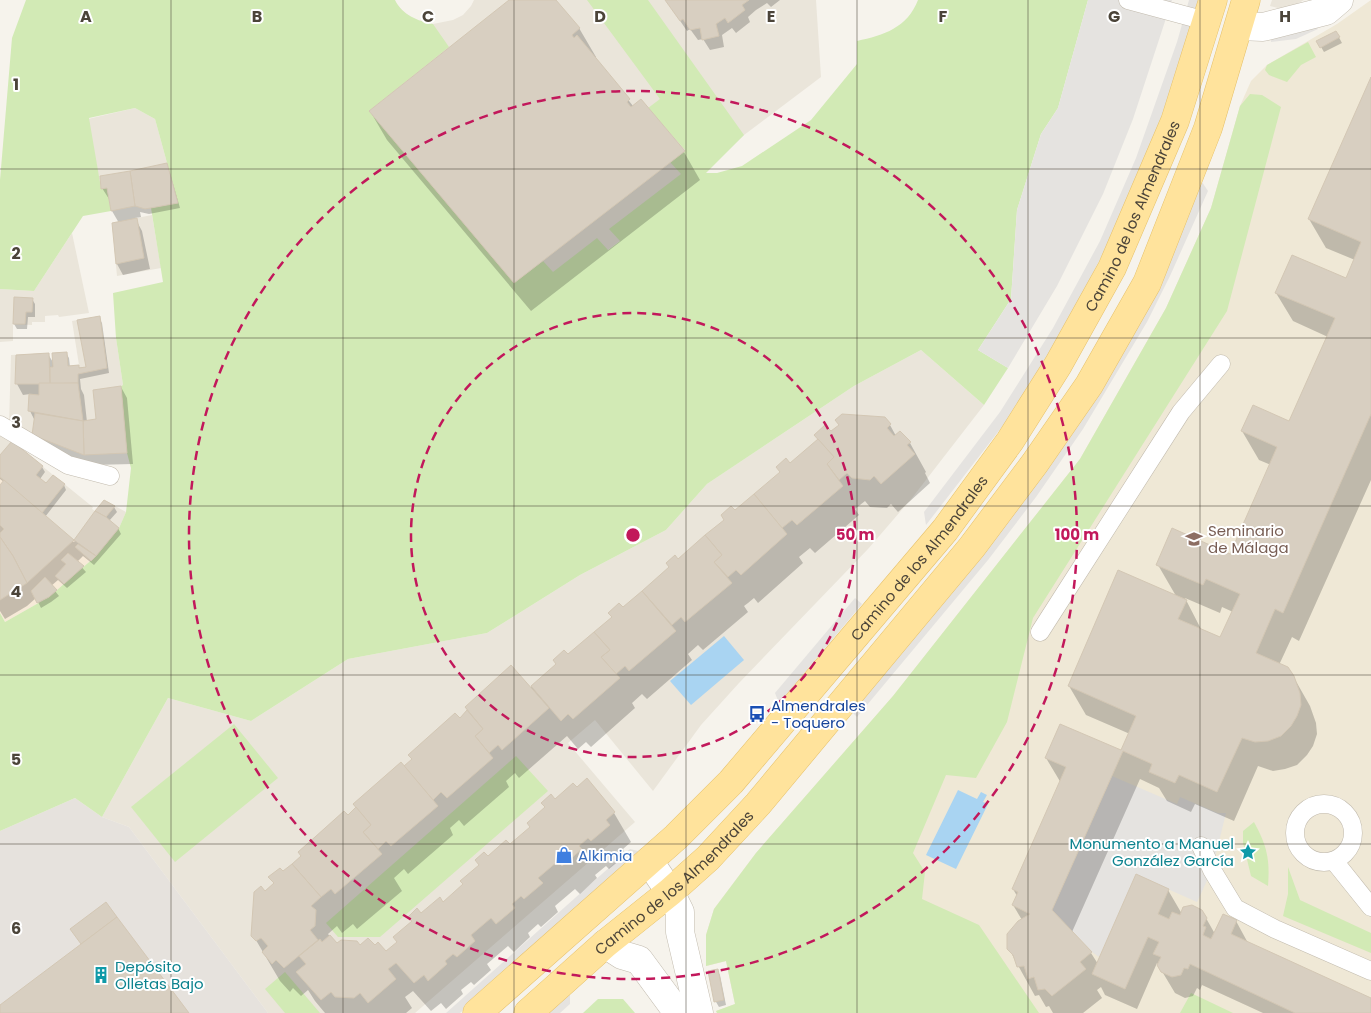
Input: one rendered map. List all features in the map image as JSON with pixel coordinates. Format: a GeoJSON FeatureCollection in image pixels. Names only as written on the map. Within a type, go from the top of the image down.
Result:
{"type":"FeatureCollection","features":[{"type":"Feature","properties":{"kind":"main road","name":"Camino de los Almendrales"},"geometry":{"type":"LineString","coordinates":[[477,1013],[676,837],[731,782],[945,530],[1010,441],[1058,365],[1112,268],[1175,121],[1209,11]]}},
{"type":"Feature","properties":{"kind":"main road","name":"Camino de los Almendrales"},"geometry":{"type":"LineString","coordinates":[[528,1013],[605,944],[670,892],[708,858],[758,804],[972,547],[1035,463],[1089,385],[1147,283],[1208,128],[1242,13]]}},
{"type":"Feature","properties":{"kind":"street"},"geometry":{"type":"LineString","coordinates":[[1242,13],[1262,27],[1326,11],[1339,0]]}},
{"type":"Feature","properties":{"kind":"street"},"geometry":{"type":"LineString","coordinates":[[648,861],[670,892],[680,912],[680,932],[699,1013]]}},
{"type":"Feature","properties":{"kind":"street"},"geometry":{"type":"LineString","coordinates":[[605,944],[622,955],[639,960],[663,952],[680,932]]}},
{"type":"Feature","properties":{"kind":"street"},"geometry":{"type":"LineString","coordinates":[[639,960],[678,1013]]}},
{"type":"Feature","properties":{"kind":"lane"},"geometry":{"type":"LineString","coordinates":[[1128,0],[1209,11]]}},
{"type":"Feature","properties":{"kind":"lane"},"geometry":{"type":"LineString","coordinates":[[1040,632],[1181,412],[1221,364]]}},
{"type":"Feature","properties":{"kind":"lane"},"geometry":{"type":"LineString","coordinates":[[0,425],[68,465],[110,476]]}},
{"type":"Feature","properties":{"kind":"lane"},"geometry":{"type":"LineString","coordinates":[[1201,846],[1212,870],[1235,908],[1275,929],[1371,971]]}},
{"type":"Feature","properties":{"kind":"lane"},"geometry":{"type":"LineString","coordinates":[[1334,861],[1371,907]]}},
{"type":"Feature","properties":{"kind":"shaded area"},"geometry":{"type":"Polygon","coordinates":[[[474,0],[816,0],[821,77],[744,135],[689,188],[442,376],[363,102],[396,3],[412,18],[433,24],[453,20],[463,15],[474,0]]]}},
{"type":"Feature","properties":{"kind":"shaded area"},"geometry":{"type":"Polygon","coordinates":[[[1088,0],[1172,0],[1133,119],[1103,194],[1057,286],[1008,368],[978,350],[1011,299],[1017,210],[1041,134],[1058,108],[1088,0]]]}},
{"type":"Feature","properties":{"kind":"shaded area"},"geometry":{"type":"Polygon","coordinates":[[[1189,0],[1200,0],[1187,47],[1145,162],[1108,244],[1061,334],[1008,419],[926,525],[924,512],[1000,412],[1053,328],[1100,241],[1136,158],[1177,42],[1189,0]]]}},
{"type":"Feature","properties":{"kind":"shaded area"},"geometry":{"type":"Polygon","coordinates":[[[1272,0],[1304,0],[1286,10],[1270,6],[1272,0]]]}},
{"type":"Feature","properties":{"kind":"shaded area","name":"Seminario de Málaga"},"geometry":{"type":"Polygon","coordinates":[[[1371,0],[1371,1013],[717,1013],[716,1011],[735,1004],[726,961],[706,966],[706,935],[714,909],[756,853],[893,696],[1080,459],[1166,308],[1211,208],[1240,106],[1251,81],[1267,65],[1337,24],[1371,0]]]}},
{"type":"Feature","properties":{"kind":"shaded area"},"geometry":{"type":"Polygon","coordinates":[[[1315,23],[1318,29],[1296,39],[1271,42],[1270,35],[1315,23]]]}},
{"type":"Feature","properties":{"kind":"shaded area"},"geometry":{"type":"Polygon","coordinates":[[[135,108],[155,119],[178,203],[145,209],[135,206],[111,211],[107,188],[101,189],[88,119],[135,108]]]}},
{"type":"Feature","properties":{"kind":"shaded area"},"geometry":{"type":"Polygon","coordinates":[[[1202,182],[1208,191],[1170,276],[1147,322],[1083,429],[1036,497],[988,560],[857,717],[852,712],[1163,273],[1202,182]]]}},
{"type":"Feature","properties":{"kind":"shaded area"},"geometry":{"type":"Polygon","coordinates":[[[152,215],[161,268],[117,276],[112,223],[152,215]]]}},
{"type":"Feature","properties":{"kind":"shaded area"},"geometry":{"type":"Polygon","coordinates":[[[72,233],[89,313],[59,317],[58,315],[45,316],[45,322],[32,322],[32,325],[13,324],[13,341],[0,342],[0,289],[34,291],[72,233]]]}},
{"type":"Feature","properties":{"kind":"shaded area"},"geometry":{"type":"Polygon","coordinates":[[[100,316],[103,339],[116,338],[123,385],[121,386],[127,453],[84,455],[9,425],[11,355],[49,353],[50,366],[52,367],[52,353],[67,352],[68,366],[79,365],[72,321],[100,316]]]}},
{"type":"Feature","properties":{"kind":"shaded area"},"geometry":{"type":"Polygon","coordinates":[[[921,350],[984,405],[912,498],[868,549],[701,725],[653,791],[595,720],[568,743],[635,822],[415,1013],[268,1013],[129,827],[102,817],[168,698],[251,721],[348,659],[487,633],[580,575],[666,530],[707,484],[854,386],[921,350]]]}},
{"type":"Feature","properties":{"kind":"shaded area"},"geometry":{"type":"Polygon","coordinates":[[[0,432],[93,507],[92,509],[95,511],[104,500],[126,512],[119,528],[96,556],[78,544],[0,477],[0,432]]]}},
{"type":"Feature","properties":{"kind":"shaded area"},"geometry":{"type":"Polygon","coordinates":[[[0,477],[78,544],[96,556],[49,597],[5,622],[0,613],[0,477]]]}},
{"type":"Feature","properties":{"kind":"shaded area"},"geometry":{"type":"Polygon","coordinates":[[[855,598],[862,604],[779,703],[775,693],[855,598]]]}},
{"type":"Feature","properties":{"kind":"shaded area"},"geometry":{"type":"Polygon","coordinates":[[[1112,776],[1177,804],[1180,797],[1218,813],[1226,813],[1212,870],[1197,902],[1136,875],[1099,957],[1052,910],[1112,776]]]}},
{"type":"Feature","properties":{"kind":"shaded area"},"geometry":{"type":"Polygon","coordinates":[[[75,798],[102,817],[129,827],[268,1013],[0,1013],[0,831],[75,798]]]}},
{"type":"Feature","properties":{"kind":"shaded area"},"geometry":{"type":"Polygon","coordinates":[[[630,849],[642,852],[460,1013],[446,1013],[630,849]]]}},
{"type":"Feature","properties":{"kind":"shaded area"},"geometry":{"type":"Polygon","coordinates":[[[570,992],[570,1004],[560,1013],[548,1013],[570,992]]]}},
{"type":"Feature","properties":{"kind":"green space"},"geometry":{"type":"Polygon","coordinates":[[[26,0],[395,0],[406,13],[433,24],[449,47],[369,111],[514,283],[543,261],[553,272],[597,238],[608,250],[620,241],[609,229],[681,174],[670,162],[685,150],[648,108],[660,99],[587,0],[648,0],[744,135],[706,173],[717,173],[742,166],[811,120],[857,64],[857,41],[894,29],[908,17],[918,0],[1088,0],[1058,108],[1041,134],[1017,210],[1011,299],[978,350],[1008,368],[984,405],[921,350],[854,386],[707,484],[666,530],[580,575],[487,633],[348,659],[251,721],[168,698],[102,817],[75,798],[0,831],[0,613],[5,622],[49,597],[96,556],[119,528],[126,512],[131,468],[127,453],[121,386],[123,385],[116,338],[113,293],[163,282],[151,208],[178,203],[155,119],[135,108],[89,118],[101,188],[107,188],[111,211],[83,216],[34,291],[0,289],[0,180],[12,38],[26,0]]]}},
{"type":"Feature","properties":{"kind":"green space"},"geometry":{"type":"Polygon","coordinates":[[[1308,42],[1316,57],[1301,65],[1287,82],[1269,75],[1265,70],[1267,65],[1308,42]]]}},
{"type":"Feature","properties":{"kind":"green space"},"geometry":{"type":"Polygon","coordinates":[[[1250,94],[1262,95],[1281,107],[1227,311],[1033,618],[1007,722],[976,778],[946,775],[913,853],[925,872],[922,899],[979,925],[1039,1013],[717,1013],[716,1011],[735,1004],[726,961],[706,966],[706,935],[714,909],[756,853],[893,696],[1080,459],[1166,308],[1211,208],[1240,106],[1250,94]]]}},
{"type":"Feature","properties":{"kind":"green space"},"geometry":{"type":"Polygon","coordinates":[[[234,724],[278,778],[175,862],[131,807],[234,724]]]}},
{"type":"Feature","properties":{"kind":"green space"},"geometry":{"type":"Polygon","coordinates":[[[516,756],[548,791],[380,937],[338,937],[326,923],[516,756]]]}},
{"type":"Feature","properties":{"kind":"green space"},"geometry":{"type":"Polygon","coordinates":[[[1254,822],[1267,853],[1268,886],[1251,876],[1243,843],[1243,831],[1254,822]]]}},
{"type":"Feature","properties":{"kind":"green space"},"geometry":{"type":"Polygon","coordinates":[[[1288,867],[1300,900],[1371,933],[1371,953],[1283,916],[1288,894],[1288,867]]]}},
{"type":"Feature","properties":{"kind":"green space"},"geometry":{"type":"Polygon","coordinates":[[[285,972],[320,1013],[285,1013],[265,989],[285,972]]]}},
{"type":"Feature","properties":{"kind":"green space"},"geometry":{"type":"Polygon","coordinates":[[[1191,993],[1233,1013],[1180,1013],[1191,993]]]}},
{"type":"Feature","properties":{"kind":"green space"},"geometry":{"type":"Polygon","coordinates":[[[598,999],[623,999],[635,1013],[583,1013],[598,999]]]}},
{"type":"Feature","properties":{"kind":"water"},"geometry":{"type":"Polygon","coordinates":[[[724,636],[744,660],[691,705],[670,681],[724,636]]]}},
{"type":"Feature","properties":{"kind":"water"},"geometry":{"type":"Polygon","coordinates":[[[958,790],[977,799],[981,792],[987,795],[983,802],[988,804],[956,869],[926,855],[958,790]]]}},
{"type":"Feature","properties":{"kind":"building"},"geometry":{"type":"Polygon","coordinates":[[[509,0],[556,0],[580,28],[572,35],[574,38],[577,35],[630,99],[627,102],[631,107],[641,99],[685,151],[514,283],[369,111],[509,0]]]}},
{"type":"Feature","properties":{"kind":"building"},"geometry":{"type":"Polygon","coordinates":[[[665,0],[749,0],[742,5],[745,10],[728,23],[725,18],[716,24],[719,36],[702,40],[700,28],[690,30],[683,19],[680,21],[665,0]]]}},
{"type":"Feature","properties":{"kind":"building"},"geometry":{"type":"Polygon","coordinates":[[[1336,31],[1340,37],[1320,48],[1316,41],[1336,31]]]}},
{"type":"Feature","properties":{"kind":"building"},"geometry":{"type":"Polygon","coordinates":[[[1371,77],[1371,414],[1283,613],[1275,609],[1256,653],[1288,667],[1294,676],[1300,693],[1301,705],[1291,726],[1281,736],[1268,741],[1255,742],[1242,738],[1217,792],[1179,775],[1175,783],[1149,772],[1152,764],[1123,751],[1052,910],[1092,952],[1080,962],[1086,969],[1052,996],[1045,989],[1038,990],[1034,977],[1028,979],[1024,966],[1017,967],[1013,955],[1007,949],[1007,934],[1018,921],[1030,914],[1012,905],[1018,892],[1012,889],[1066,767],[1045,758],[1060,724],[1121,750],[1136,716],[1068,686],[1118,570],[1187,600],[1178,619],[1220,637],[1240,594],[1206,579],[1203,585],[1156,565],[1172,528],[1230,554],[1277,447],[1241,431],[1253,405],[1289,421],[1335,318],[1275,293],[1292,255],[1346,278],[1361,242],[1308,219],[1371,77]]]}},
{"type":"Feature","properties":{"kind":"building"},"geometry":{"type":"Polygon","coordinates":[[[167,163],[178,203],[145,209],[135,206],[130,171],[167,163]]]}},
{"type":"Feature","properties":{"kind":"building"},"geometry":{"type":"Polygon","coordinates":[[[130,171],[135,206],[111,211],[107,188],[101,189],[100,176],[130,171]]]}},
{"type":"Feature","properties":{"kind":"building"},"geometry":{"type":"Polygon","coordinates":[[[137,218],[144,258],[116,264],[112,223],[137,218]]]}},
{"type":"Feature","properties":{"kind":"building"},"geometry":{"type":"Polygon","coordinates":[[[14,297],[33,298],[32,312],[26,312],[25,324],[13,324],[14,297]]]}},
{"type":"Feature","properties":{"kind":"building"},"geometry":{"type":"Polygon","coordinates":[[[100,316],[107,368],[78,374],[78,383],[50,384],[50,367],[53,367],[52,353],[67,352],[68,366],[79,365],[79,368],[86,367],[77,320],[100,316]]]}},
{"type":"Feature","properties":{"kind":"building"},"geometry":{"type":"Polygon","coordinates":[[[49,353],[50,384],[15,384],[16,355],[49,353]]]}},
{"type":"Feature","properties":{"kind":"building"},"geometry":{"type":"Polygon","coordinates":[[[39,383],[78,383],[83,421],[28,411],[29,394],[39,395],[39,383]]]}},
{"type":"Feature","properties":{"kind":"building"},"geometry":{"type":"Polygon","coordinates":[[[121,386],[127,453],[84,455],[83,421],[96,419],[93,390],[121,386]]]}},
{"type":"Feature","properties":{"kind":"building"},"geometry":{"type":"Polygon","coordinates":[[[35,413],[83,421],[84,455],[32,435],[35,413]]]}},
{"type":"Feature","properties":{"kind":"building"},"geometry":{"type":"Polygon","coordinates":[[[842,414],[885,417],[891,424],[887,428],[894,436],[900,431],[911,442],[907,445],[915,454],[881,484],[874,476],[870,480],[852,478],[847,473],[839,480],[827,464],[834,457],[814,435],[825,425],[831,431],[839,425],[835,420],[842,414]]]}},
{"type":"Feature","properties":{"kind":"building"},"geometry":{"type":"Polygon","coordinates":[[[818,439],[834,457],[827,464],[843,486],[797,525],[792,520],[782,528],[754,494],[780,472],[776,467],[786,458],[790,463],[818,439]]]}},
{"type":"Feature","properties":{"kind":"building"},"geometry":{"type":"Polygon","coordinates":[[[12,441],[43,466],[36,475],[46,483],[53,475],[65,484],[42,513],[0,477],[0,455],[12,441]]]}},
{"type":"Feature","properties":{"kind":"building"},"geometry":{"type":"Polygon","coordinates":[[[4,480],[74,540],[27,583],[13,556],[0,537],[0,533],[4,529],[0,525],[0,485],[4,480]]]}},
{"type":"Feature","properties":{"kind":"building"},"geometry":{"type":"Polygon","coordinates":[[[754,494],[787,534],[741,575],[736,570],[728,577],[714,562],[722,555],[705,535],[724,520],[721,515],[731,506],[735,510],[754,494]]]}},
{"type":"Feature","properties":{"kind":"building"},"geometry":{"type":"Polygon","coordinates":[[[104,500],[115,506],[106,517],[95,511],[104,500]]]}},
{"type":"Feature","properties":{"kind":"building"},"geometry":{"type":"Polygon","coordinates":[[[95,511],[119,528],[96,556],[74,540],[95,511]]]}},
{"type":"Feature","properties":{"kind":"building"},"geometry":{"type":"Polygon","coordinates":[[[705,535],[722,555],[714,562],[732,583],[685,622],[681,617],[672,625],[642,591],[669,567],[666,563],[675,555],[678,559],[705,535]]]}},
{"type":"Feature","properties":{"kind":"building"},"geometry":{"type":"Polygon","coordinates":[[[0,537],[13,556],[27,583],[0,600],[0,537]]]}},
{"type":"Feature","properties":{"kind":"building"},"geometry":{"type":"Polygon","coordinates":[[[78,544],[96,556],[91,561],[75,547],[78,544]]]}},
{"type":"Feature","properties":{"kind":"building"},"geometry":{"type":"Polygon","coordinates":[[[68,553],[84,566],[64,584],[55,576],[66,564],[61,560],[68,553]]]}},
{"type":"Feature","properties":{"kind":"building"},"geometry":{"type":"Polygon","coordinates":[[[45,577],[57,590],[49,597],[37,603],[31,591],[45,577]]]}},
{"type":"Feature","properties":{"kind":"building"},"geometry":{"type":"Polygon","coordinates":[[[642,591],[676,631],[629,671],[625,666],[616,674],[601,657],[610,650],[594,632],[612,617],[608,613],[619,603],[623,607],[642,591]]]}},
{"type":"Feature","properties":{"kind":"building"},"geometry":{"type":"Polygon","coordinates":[[[594,632],[610,650],[601,657],[620,678],[573,719],[568,714],[561,721],[531,686],[556,664],[553,660],[564,650],[568,654],[594,632]]]}},
{"type":"Feature","properties":{"kind":"building"},"geometry":{"type":"Polygon","coordinates":[[[511,665],[549,708],[502,750],[498,745],[489,753],[475,736],[483,729],[465,707],[511,665]]]}},
{"type":"Feature","properties":{"kind":"building"},"geometry":{"type":"Polygon","coordinates":[[[467,710],[483,729],[475,736],[493,758],[447,798],[441,792],[433,800],[404,766],[412,759],[408,755],[455,713],[460,718],[467,710]]]}},
{"type":"Feature","properties":{"kind":"building"},"geometry":{"type":"Polygon","coordinates":[[[401,762],[438,806],[391,846],[386,841],[378,849],[363,832],[371,825],[353,804],[401,762]]]}},
{"type":"Feature","properties":{"kind":"building"},"geometry":{"type":"Polygon","coordinates":[[[587,778],[615,812],[606,820],[610,825],[591,841],[588,838],[579,846],[582,849],[562,866],[558,861],[538,878],[543,883],[524,899],[521,896],[512,904],[515,908],[496,924],[491,918],[471,935],[475,941],[457,957],[453,954],[445,961],[447,964],[428,981],[424,975],[414,983],[396,963],[388,969],[396,979],[368,1003],[360,993],[354,998],[335,997],[331,992],[321,1000],[296,972],[306,964],[299,956],[320,939],[322,942],[330,935],[337,943],[341,940],[357,941],[360,945],[368,938],[375,945],[378,942],[386,951],[397,942],[393,937],[412,921],[408,917],[417,908],[421,913],[440,897],[443,902],[463,884],[460,881],[479,865],[475,860],[484,852],[488,856],[506,840],[510,844],[530,827],[527,823],[545,807],[541,803],[551,794],[555,799],[573,783],[577,787],[587,778]]]}},
{"type":"Feature","properties":{"kind":"building"},"geometry":{"type":"Polygon","coordinates":[[[356,807],[371,825],[363,832],[382,854],[335,894],[331,889],[321,897],[292,864],[301,856],[298,852],[344,811],[348,815],[356,807]]]}},
{"type":"Feature","properties":{"kind":"building"},"geometry":{"type":"Polygon","coordinates":[[[292,864],[321,897],[311,906],[316,910],[315,926],[310,930],[318,940],[284,968],[276,960],[272,964],[262,952],[268,946],[261,938],[256,941],[251,936],[254,892],[261,886],[265,891],[274,883],[268,877],[280,868],[283,871],[292,864]]]}},
{"type":"Feature","properties":{"kind":"building"},"geometry":{"type":"Polygon","coordinates":[[[1136,874],[1169,889],[1158,914],[1169,919],[1172,912],[1180,915],[1183,907],[1192,905],[1202,910],[1207,918],[1203,926],[1206,927],[1203,935],[1211,939],[1223,914],[1237,920],[1231,934],[1371,998],[1371,1013],[1295,1013],[1190,964],[1188,969],[1184,968],[1181,975],[1172,977],[1161,972],[1157,965],[1161,957],[1153,954],[1159,942],[1148,937],[1125,989],[1092,974],[1136,874]]]}},
{"type":"Feature","properties":{"kind":"building"},"geometry":{"type":"Polygon","coordinates":[[[106,902],[117,917],[81,944],[70,929],[106,902]]]}},
{"type":"Feature","properties":{"kind":"building","name":"Depósito Olletas Bajo"},"geometry":{"type":"Polygon","coordinates":[[[117,917],[189,1013],[0,1013],[0,1005],[117,917]]]}},
{"type":"Feature","properties":{"kind":"building"},"geometry":{"type":"Polygon","coordinates":[[[718,969],[724,1000],[714,1002],[708,971],[718,969]]]}},
{"type":"Feature","properties":{"kind":"place","name":"Seminario de Málaga"},"geometry":{"type":"Point","coordinates":[1194,539]}},
{"type":"Feature","properties":{"kind":"place","name":"Almendrales - Toquero"},"geometry":{"type":"Point","coordinates":[757,714]}},
{"type":"Feature","properties":{"kind":"place","name":"Monumento a Manuel González García"},"geometry":{"type":"Point","coordinates":[1248,852]}},
{"type":"Feature","properties":{"kind":"place","name":"Alkimia"},"geometry":{"type":"Point","coordinates":[564,855]}},
{"type":"Feature","properties":{"kind":"place","name":"Depósito Olletas Bajo"},"geometry":{"type":"Point","coordinates":[101,975]}}]}
